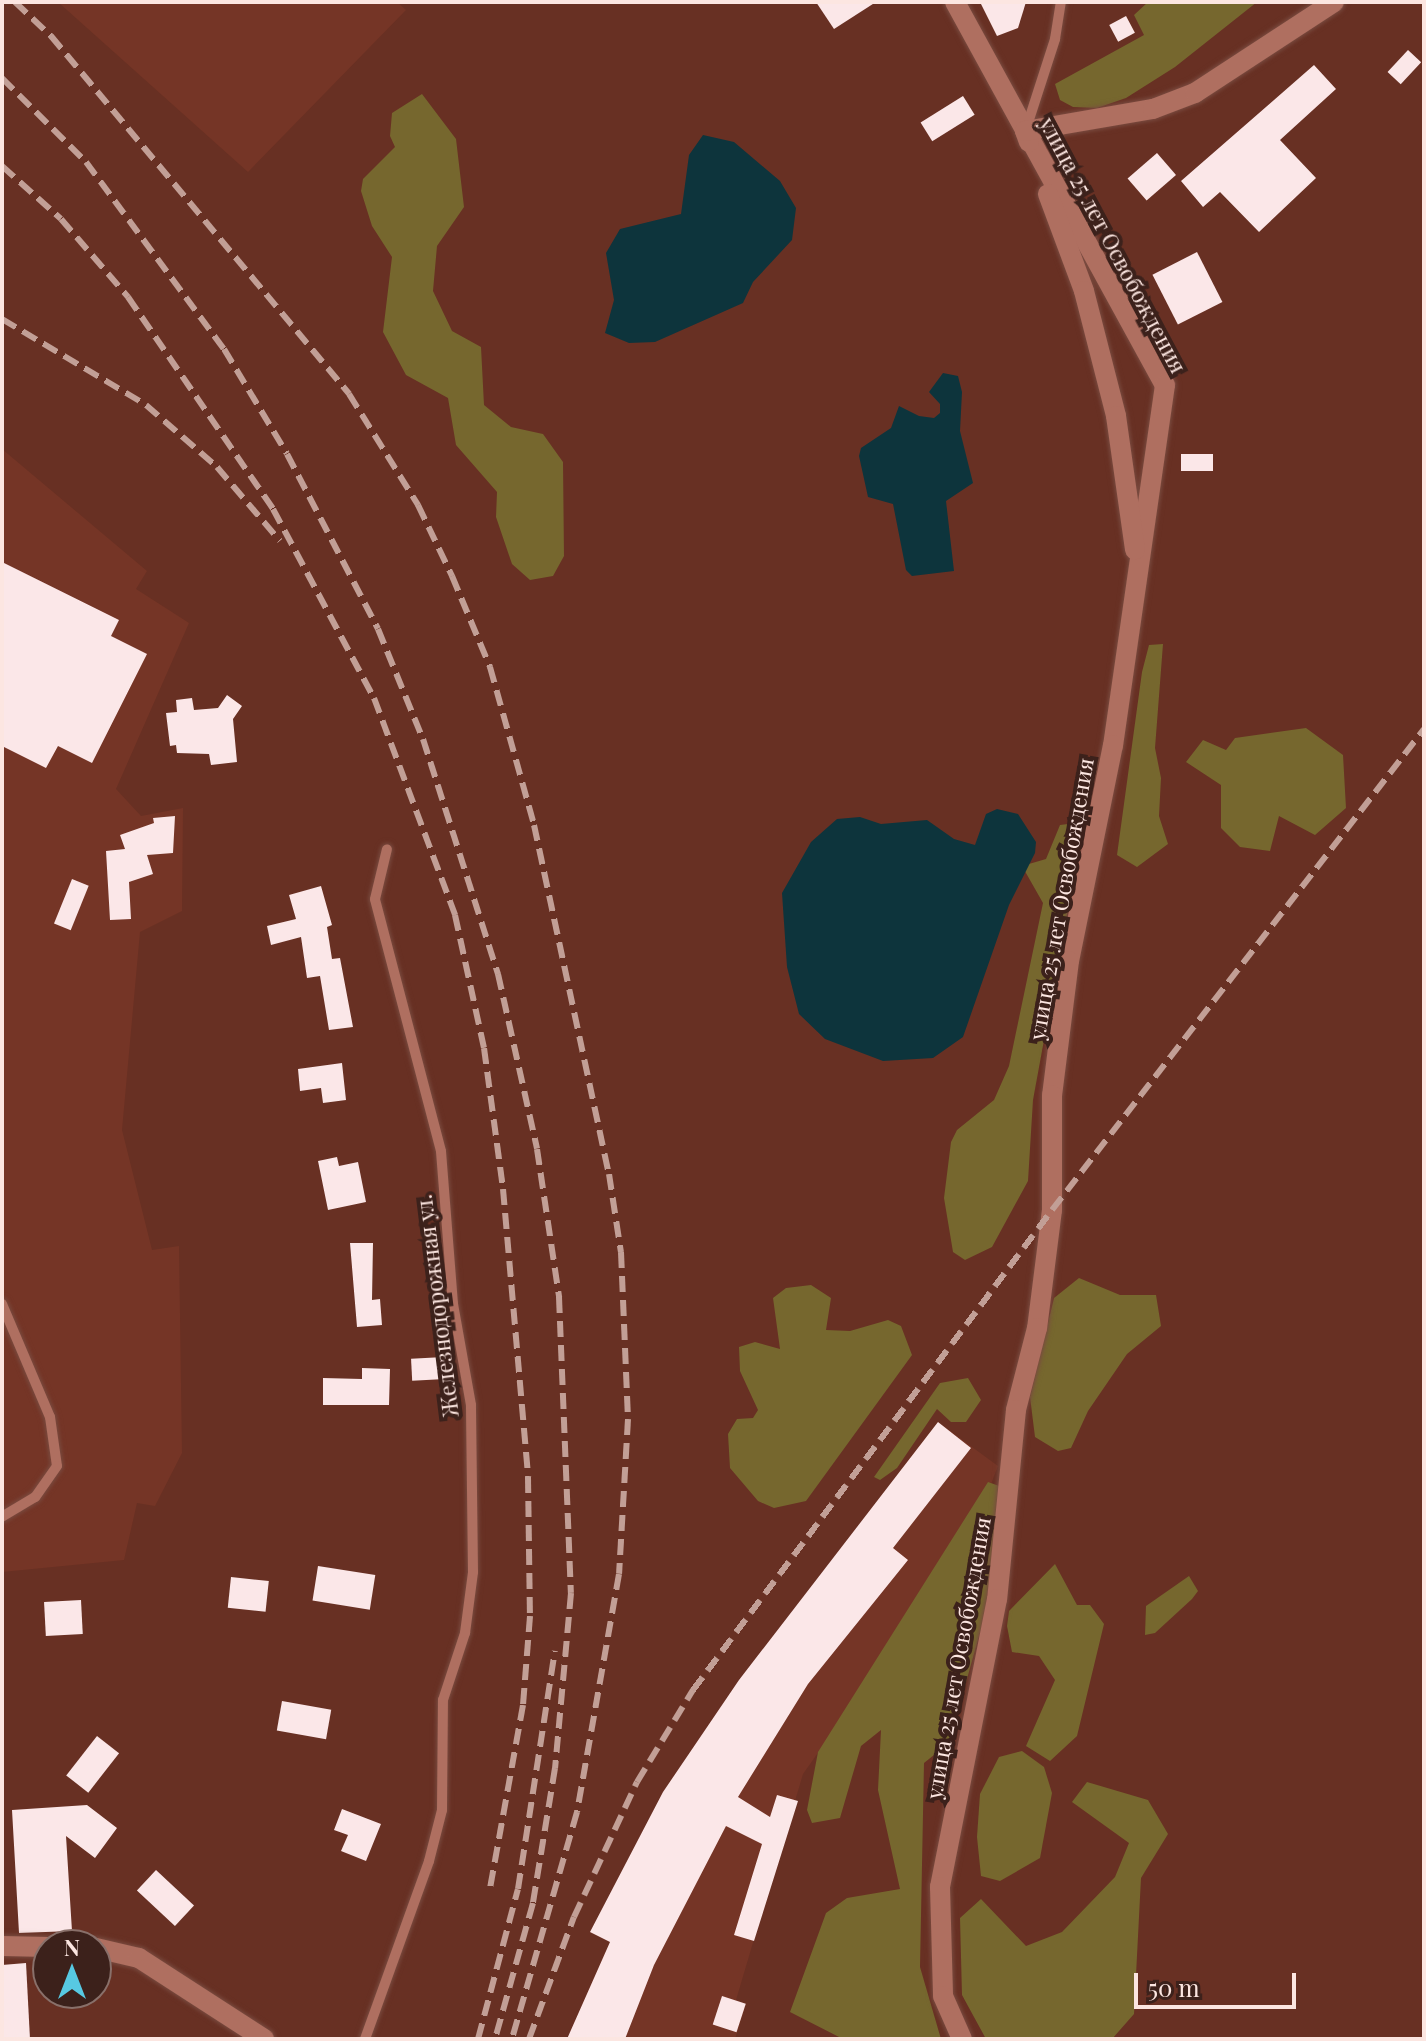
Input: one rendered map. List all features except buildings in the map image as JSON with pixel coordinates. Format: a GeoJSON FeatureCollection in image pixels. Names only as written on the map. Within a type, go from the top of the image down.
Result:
{"type":"FeatureCollection","features":[{"type":"Feature","properties":{"kind":"street","name":"улица 25 лет Освобождения"},"geometry":{"type":"LineString","coordinates":[[955,2],[1165,385],[1113,745],[1069,961],[1052,1095],[1052,1210],[1037,1328],[1016,1410],[997,1599],[940,1887],[943,1996],[962,2039]]}},
{"type":"Feature","properties":{"kind":"street"},"geometry":{"type":"LineString","coordinates":[[1138,574],[1116,416],[1084,291],[1025,131],[1153,109],[1195,93],[1334,2]]}},
{"type":"Feature","properties":{"kind":"street"},"geometry":{"type":"LineString","coordinates":[[2,1946],[32,1947]]}},
{"type":"Feature","properties":{"kind":"street"},"geometry":{"type":"LineString","coordinates":[[112,1952],[139,1958],[264,2039]]}},
{"type":"Feature","properties":{"kind":"lane"},"geometry":{"type":"LineString","coordinates":[[1025,131],[1055,39],[1061,2]]}},
{"type":"Feature","properties":{"kind":"lane","name":"Железнодорожная ул."},"geometry":{"type":"LineString","coordinates":[[365,2039],[429,1861],[442,1810],[443,1700],[465,1633],[473,1572],[471,1405],[453,1304],[441,1151],[375,899],[387,849]]}},
{"type":"Feature","properties":{"kind":"lane"},"geometry":{"type":"LineString","coordinates":[[2,1304],[50,1417],[57,1466],[35,1497],[2,1517]]}},
{"type":"Feature","properties":{"kind":"shaded area"},"geometry":{"type":"Polygon","coordinates":[[[58,2],[397,2],[406,10],[248,172],[58,2]]]}},
{"type":"Feature","properties":{"kind":"shaded area"},"geometry":{"type":"Polygon","coordinates":[[[1148,2],[1257,2],[1175,67],[1126,98],[1097,108],[1073,107],[1060,100],[1055,84],[1144,35],[1134,15],[1148,2]]]}},
{"type":"Feature","properties":{"kind":"shaded area"},"geometry":{"type":"Polygon","coordinates":[[[422,94],[456,139],[464,207],[437,246],[433,291],[452,331],[481,347],[484,405],[511,427],[543,434],[563,462],[564,556],[553,576],[530,580],[512,564],[496,517],[497,492],[456,445],[448,398],[406,375],[383,332],[392,257],[372,226],[361,191],[363,179],[395,147],[390,136],[392,113],[422,94]]]}},
{"type":"Feature","properties":{"kind":"shaded area"},"geometry":{"type":"Polygon","coordinates":[[[2,449],[147,571],[136,589],[189,623],[116,789],[141,816],[183,808],[182,911],[140,932],[122,1130],[152,1250],[179,1246],[182,1453],[155,1506],[137,1503],[124,1560],[2,1572],[2,449]]]}},
{"type":"Feature","properties":{"kind":"shaded area"},"geometry":{"type":"Polygon","coordinates":[[[1163,644],[1155,748],[1161,778],[1159,816],[1168,844],[1137,867],[1117,855],[1142,672],[1149,645],[1163,644]]]}},
{"type":"Feature","properties":{"kind":"shaded area"},"geometry":{"type":"Polygon","coordinates":[[[1306,728],[1343,755],[1346,808],[1315,835],[1279,816],[1270,851],[1240,847],[1221,828],[1221,785],[1186,762],[1203,740],[1226,750],[1235,738],[1306,728]]]}},
{"type":"Feature","properties":{"kind":"shaded area"},"geometry":{"type":"Polygon","coordinates":[[[1084,822],[1033,1100],[1028,1181],[992,1247],[965,1260],[953,1252],[944,1198],[951,1142],[957,1130],[994,1100],[1009,1066],[1043,903],[1022,866],[1046,859],[1060,825],[1084,822]]]}},
{"type":"Feature","properties":{"kind":"shaded area"},"geometry":{"type":"Polygon","coordinates":[[[1079,1278],[1120,1295],[1156,1295],[1161,1326],[1127,1354],[1088,1411],[1071,1448],[1058,1451],[1035,1437],[1030,1397],[1054,1298],[1079,1278]]]}},
{"type":"Feature","properties":{"kind":"shaded area"},"geometry":{"type":"Polygon","coordinates":[[[811,1285],[831,1298],[826,1330],[850,1331],[888,1320],[901,1326],[912,1355],[806,1501],[774,1508],[758,1501],[730,1468],[728,1434],[737,1419],[753,1418],[758,1410],[740,1371],[739,1347],[755,1342],[780,1349],[773,1298],[786,1288],[811,1285]]]}},
{"type":"Feature","properties":{"kind":"shaded area"},"geometry":{"type":"Polygon","coordinates":[[[968,1378],[981,1400],[966,1422],[951,1422],[937,1409],[897,1468],[880,1480],[874,1477],[940,1383],[968,1378]]]}},
{"type":"Feature","properties":{"kind":"shaded area"},"geometry":{"type":"Polygon","coordinates":[[[938,1422],[998,1466],[970,1538],[803,1774],[736,2000],[746,2004],[735,2039],[567,2039],[610,1942],[590,1932],[860,1524],[938,1422]]]}},
{"type":"Feature","properties":{"kind":"shaded area"},"geometry":{"type":"Polygon","coordinates":[[[988,1482],[1005,1488],[983,1622],[949,1743],[924,1763],[920,1967],[941,2039],[843,2039],[790,2012],[826,1913],[847,1898],[900,1889],[878,1790],[881,1730],[861,1746],[840,1818],[812,1823],[807,1810],[818,1752],[988,1482]]]}},
{"type":"Feature","properties":{"kind":"shaded area"},"geometry":{"type":"Polygon","coordinates":[[[1055,1564],[1077,1605],[1090,1605],[1104,1624],[1077,1736],[1050,1761],[1026,1746],[1055,1680],[1039,1656],[1012,1652],[1007,1626],[1009,1611],[1055,1564]]]}},
{"type":"Feature","properties":{"kind":"shaded area"},"geometry":{"type":"Polygon","coordinates":[[[1189,1576],[1198,1591],[1155,1633],[1145,1635],[1146,1606],[1189,1576]]]}},
{"type":"Feature","properties":{"kind":"shaded area"},"geometry":{"type":"Polygon","coordinates":[[[1022,1751],[1044,1767],[1052,1793],[1040,1858],[1000,1881],[981,1876],[977,1837],[980,1794],[999,1757],[1022,1751]]]}},
{"type":"Feature","properties":{"kind":"shaded area"},"geometry":{"type":"Polygon","coordinates":[[[1087,1782],[1148,1800],[1168,1834],[1141,1878],[1134,2014],[1112,2039],[986,2039],[962,1995],[960,1918],[981,1899],[1026,1946],[1062,1932],[1115,1877],[1129,1843],[1072,1802],[1087,1782]]]}},
{"type":"Feature","properties":{"kind":"water"},"geometry":{"type":"Polygon","coordinates":[[[703,135],[734,142],[780,181],[796,208],[792,240],[753,282],[743,303],[655,342],[629,343],[605,333],[614,300],[606,253],[620,229],[681,214],[689,155],[703,135]]]}},
{"type":"Feature","properties":{"kind":"water"},"geometry":{"type":"Polygon","coordinates":[[[943,373],[958,376],[962,392],[960,431],[973,483],[946,501],[954,571],[912,576],[906,570],[893,504],[868,497],[859,456],[861,448],[891,428],[899,406],[919,416],[934,418],[940,413],[940,404],[929,392],[943,373]]]}},
{"type":"Feature","properties":{"kind":"water"},"geometry":{"type":"Polygon","coordinates":[[[997,809],[1018,814],[1036,842],[1035,853],[1009,905],[963,1037],[933,1058],[883,1061],[825,1039],[799,1014],[787,967],[782,893],[811,842],[837,819],[860,817],[881,824],[927,820],[954,839],[975,845],[986,814],[997,809]]]}},
{"type":"Feature","properties":{"kind":"railway"},"geometry":{"type":"LineString","coordinates":[[15,2],[51,36],[349,394],[418,505],[452,576],[490,667],[534,825],[609,1174],[621,1252],[628,1419],[619,1574],[577,1812],[512,2039]]}},
{"type":"Feature","properties":{"kind":"railway"},"geometry":{"type":"LineString","coordinates":[[2,78],[86,162],[224,349],[287,454],[378,629],[423,739],[498,974],[537,1149],[559,1297],[571,1593],[555,1768],[533,1903],[495,2039]]}},
{"type":"Feature","properties":{"kind":"railway"},"geometry":{"type":"LineString","coordinates":[[2,166],[61,219],[128,297],[273,509],[374,698],[455,915],[484,1048],[503,1189],[528,1477],[530,1616],[523,1705],[490,1889]]}},
{"type":"Feature","properties":{"kind":"railway"},"geometry":{"type":"LineString","coordinates":[[2,319],[146,405],[217,467],[280,541]]}},
{"type":"Feature","properties":{"kind":"railway"},"geometry":{"type":"LineString","coordinates":[[529,2039],[574,1917],[637,1782],[693,1690],[1052,1210],[1424,729]]}},
{"type":"Feature","properties":{"kind":"railway"},"geometry":{"type":"LineString","coordinates":[[478,2039],[518,1889],[555,1651]]}}]}
